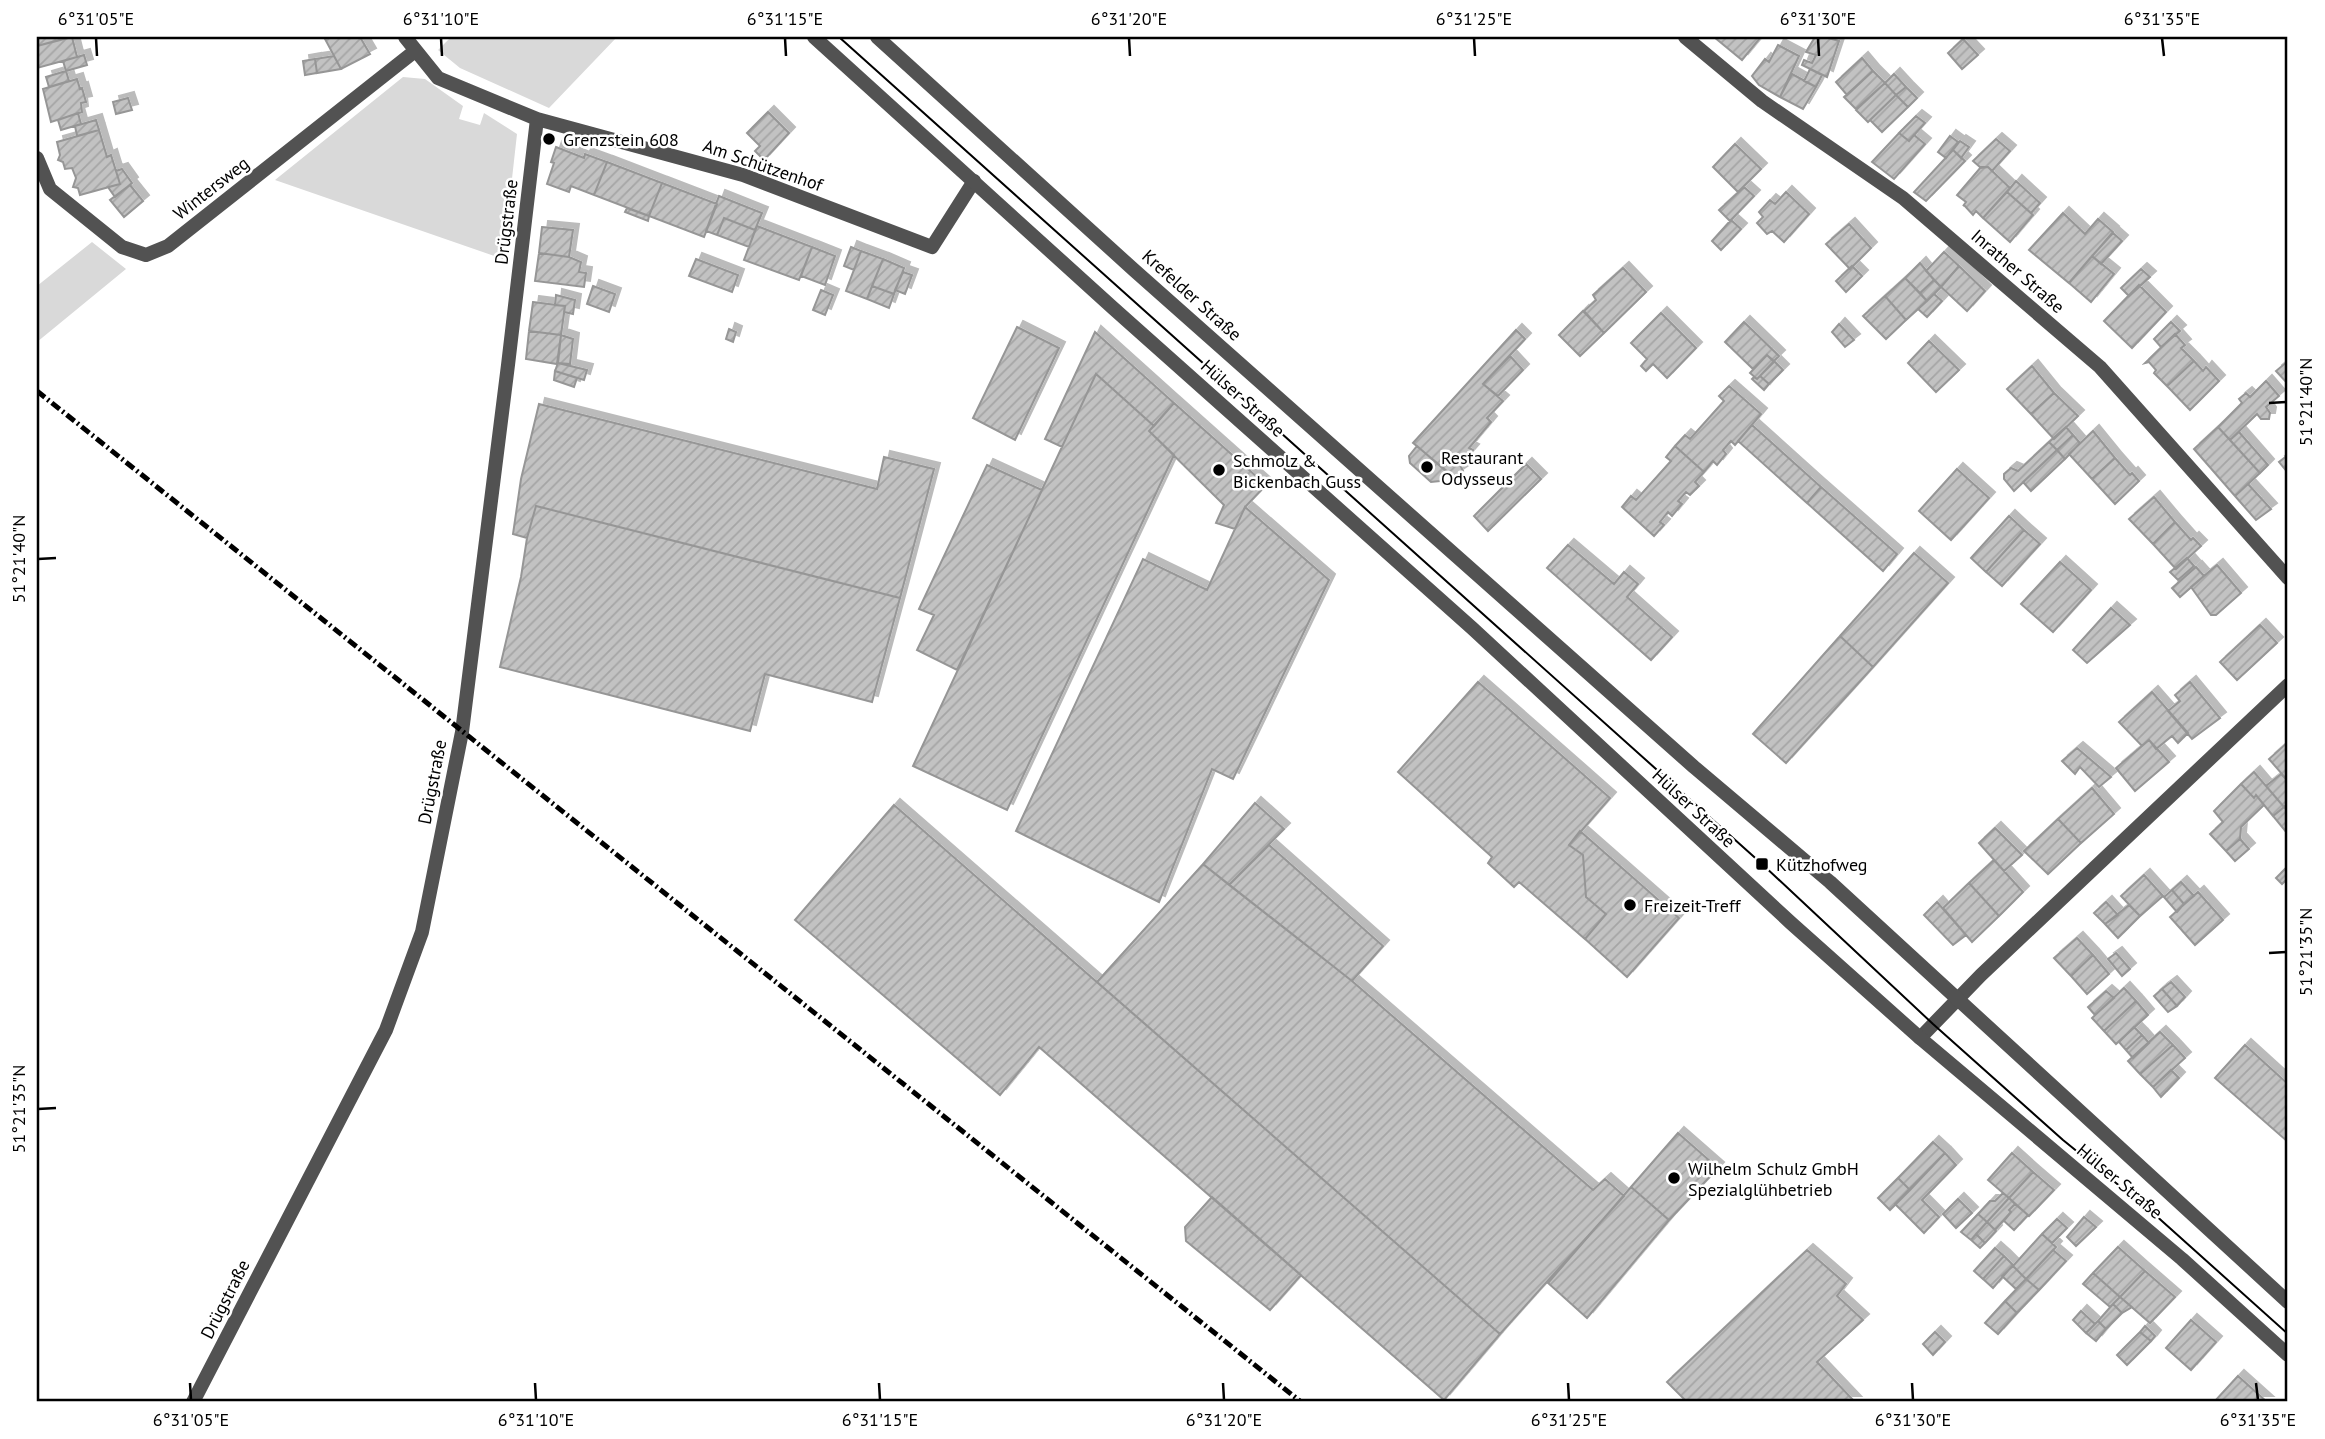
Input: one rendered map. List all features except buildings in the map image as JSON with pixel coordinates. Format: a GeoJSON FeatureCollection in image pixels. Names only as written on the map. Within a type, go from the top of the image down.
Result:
{"type":"FeatureCollection","features":[{"type":"Feature","properties":{"kind":"street","name":"Am Schützenhof"},"geometry":{"type":"LineString","coordinates":[[405,37],[438,78],[537,118],[743,175],[932,247],[974,181]]}},
{"type":"Feature","properties":{"kind":"street"},"geometry":{"type":"LineString","coordinates":[[814,37],[974,181]]}},
{"type":"Feature","properties":{"kind":"street","name":"Krefelder Straße"},"geometry":{"type":"LineString","coordinates":[[877,37],[1134,270],[1484,579]]}},
{"type":"Feature","properties":{"kind":"street","name":"Inrather Straße"},"geometry":{"type":"LineString","coordinates":[[1685,37],[1762,101],[1903,198],[2101,367],[2288,578]]}},
{"type":"Feature","properties":{"kind":"street","name":"Wintersweg"},"geometry":{"type":"LineString","coordinates":[[37,158],[50,189],[122,247],[146,255],[168,247],[415,51]]}},
{"type":"Feature","properties":{"kind":"street","name":"Drügstraße"},"geometry":{"type":"LineString","coordinates":[[193,1402],[386,1030],[422,932],[462,732],[537,118]]}},
{"type":"Feature","properties":{"kind":"street","name":"Hülser Straße"},"geometry":{"type":"LineString","coordinates":[[974,181],[1472,628],[1703,844],[1920,1038],[2182,1259],[2288,1355]]}},
{"type":"Feature","properties":{"kind":"street","name":"Hülser Straße"},"geometry":{"type":"LineString","coordinates":[[1484,579],[1694,767],[1830,882],[2288,1301]]}},
{"type":"Feature","properties":{"kind":"street"},"geometry":{"type":"LineString","coordinates":[[1920,1038],[2288,685]]}},
{"type":"Feature","properties":{"kind":"shaded area"},"geometry":{"type":"Polygon","coordinates":[[[451,37],[617,37],[549,108],[460,68],[438,50],[451,37]]]}},
{"type":"Feature","properties":{"kind":"shaded area"},"geometry":{"type":"Polygon","coordinates":[[[403,77],[425,79],[463,106],[459,119],[480,125],[484,113],[517,134],[503,259],[275,180],[403,77]]]}},
{"type":"Feature","properties":{"kind":"shaded area"},"geometry":{"type":"Polygon","coordinates":[[[92,242],[126,269],[37,342],[37,286],[92,242]]]}},
{"type":"Feature","properties":{"kind":"tram line"},"geometry":{"type":"LineString","coordinates":[[839,37],[1762,864],[1933,1024],[2063,1140],[2153,1213],[2288,1334]]}},
{"type":"Feature","properties":{"kind":"railway"},"geometry":{"type":"LineString","coordinates":[[37,391],[1301,1402]]}},
{"type":"Feature","properties":{"kind":"place","name":"Grenzstein 608"},"geometry":{"type":"Point","coordinates":[549,139]}},
{"type":"Feature","properties":{"kind":"place","name":"Restaurant Odysseus"},"geometry":{"type":"Point","coordinates":[1427,467]}},
{"type":"Feature","properties":{"kind":"place","name":"Schmolz & Bickenbach Guss"},"geometry":{"type":"Point","coordinates":[1219,470]}},
{"type":"Feature","properties":{"kind":"place","name":"Kützhofweg"},"geometry":{"type":"Point","coordinates":[1762,864]}},
{"type":"Feature","properties":{"kind":"place","name":"Freizeit-Treff"},"geometry":{"type":"Point","coordinates":[1630,905]}},
{"type":"Feature","properties":{"kind":"place","name":"Wilhelm Schulz GmbH Spezialglühbetrieb"},"geometry":{"type":"Point","coordinates":[1674,1178]}}]}
